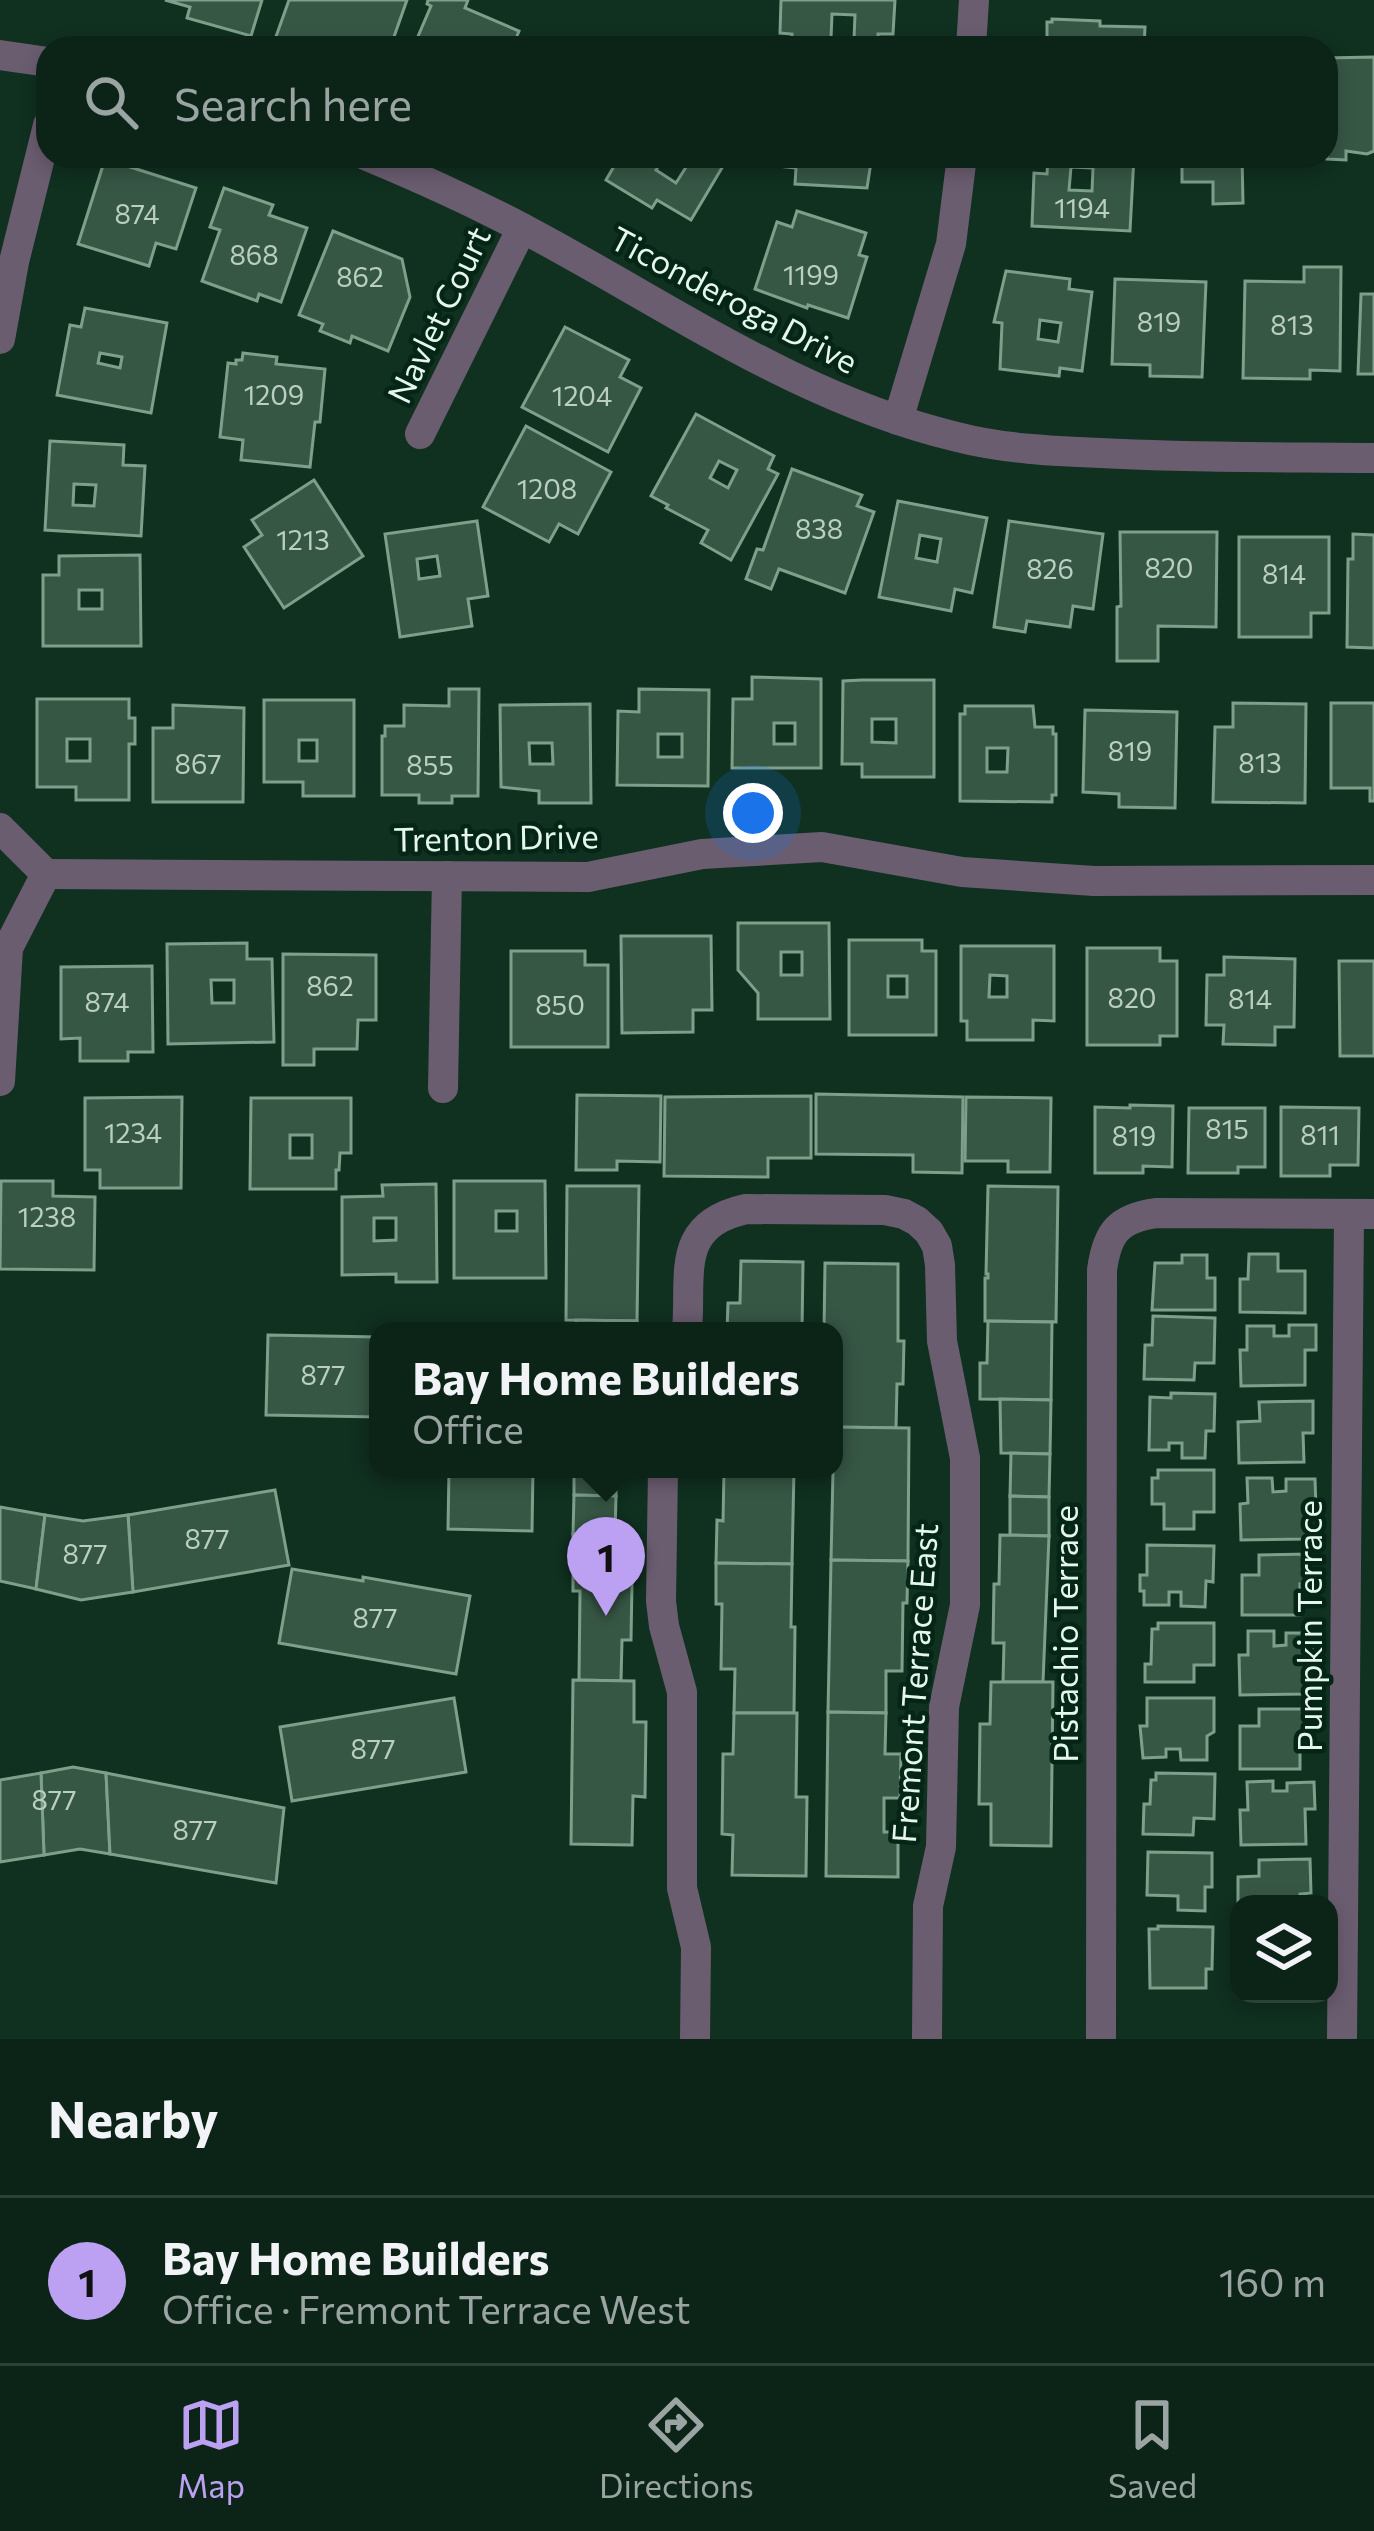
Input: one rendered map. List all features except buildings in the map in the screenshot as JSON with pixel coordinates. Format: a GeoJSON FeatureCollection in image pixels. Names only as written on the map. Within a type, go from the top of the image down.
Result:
{"type":"FeatureCollection","features":[{"type":"Feature","properties":{"kind":"street"},"geometry":{"type":"LineString","coordinates":[[972,36],[974,0]]}},
{"type":"Feature","properties":{"kind":"street"},"geometry":{"type":"LineString","coordinates":[[0,55],[36,60]]}},
{"type":"Feature","properties":{"kind":"street"},"geometry":{"type":"LineString","coordinates":[[0,339],[37,168]]}},
{"type":"Feature","properties":{"kind":"street","name":"Ticonderoga Drive"},"geometry":{"type":"LineString","coordinates":[[393,168],[523,228],[805,385],[898,420],[1015,449],[1374,458]]}},
{"type":"Feature","properties":{"kind":"street"},"geometry":{"type":"LineString","coordinates":[[898,420],[951,244],[960,168]]}},
{"type":"Feature","properties":{"kind":"street","name":"Navlet Court"},"geometry":{"type":"LineString","coordinates":[[420,434],[523,228]]}},
{"type":"Feature","properties":{"kind":"street"},"geometry":{"type":"LineString","coordinates":[[0,828],[46,874],[8,948],[0,1081]]}},
{"type":"Feature","properties":{"kind":"street","name":"Trenton Drive"},"geometry":{"type":"LineString","coordinates":[[46,874],[588,877],[703,854],[822,847],[962,872],[1094,881],[1374,880]]}},
{"type":"Feature","properties":{"kind":"street"},"geometry":{"type":"LineString","coordinates":[[443,1088],[447,876]]}},
{"type":"Feature","properties":{"kind":"street","name":"Fremont Terrace East"},"geometry":{"type":"LineString","coordinates":[[687,1322],[694,1245],[710,1222],[725,1213],[746,1209],[885,1210],[904,1214],[929,1232],[937,1246],[942,1340],[964,1457],[964,1605],[944,1707],[941,1847],[928,1906],[927,2039]]}},
{"type":"Feature","properties":{"kind":"street","name":"Pistachio Terrace"},"geometry":{"type":"LineString","coordinates":[[1102,2039],[1102,1270],[1107,1242],[1124,1222],[1157,1213],[1362,1214]]}},
{"type":"Feature","properties":{"kind":"street","name":"Pumpkin Terrace"},"geometry":{"type":"LineString","coordinates":[[1342,2039],[1362,1214]]}},
{"type":"Feature","properties":{"kind":"street"},"geometry":{"type":"LineString","coordinates":[[663,1478],[661,1601],[682,1692],[682,1888],[696,1947],[695,2039]]}},
{"type":"Feature","properties":{"kind":"place","name":"Bay Home Builders"},"geometry":{"type":"Point","coordinates":[606,1616]}}]}
